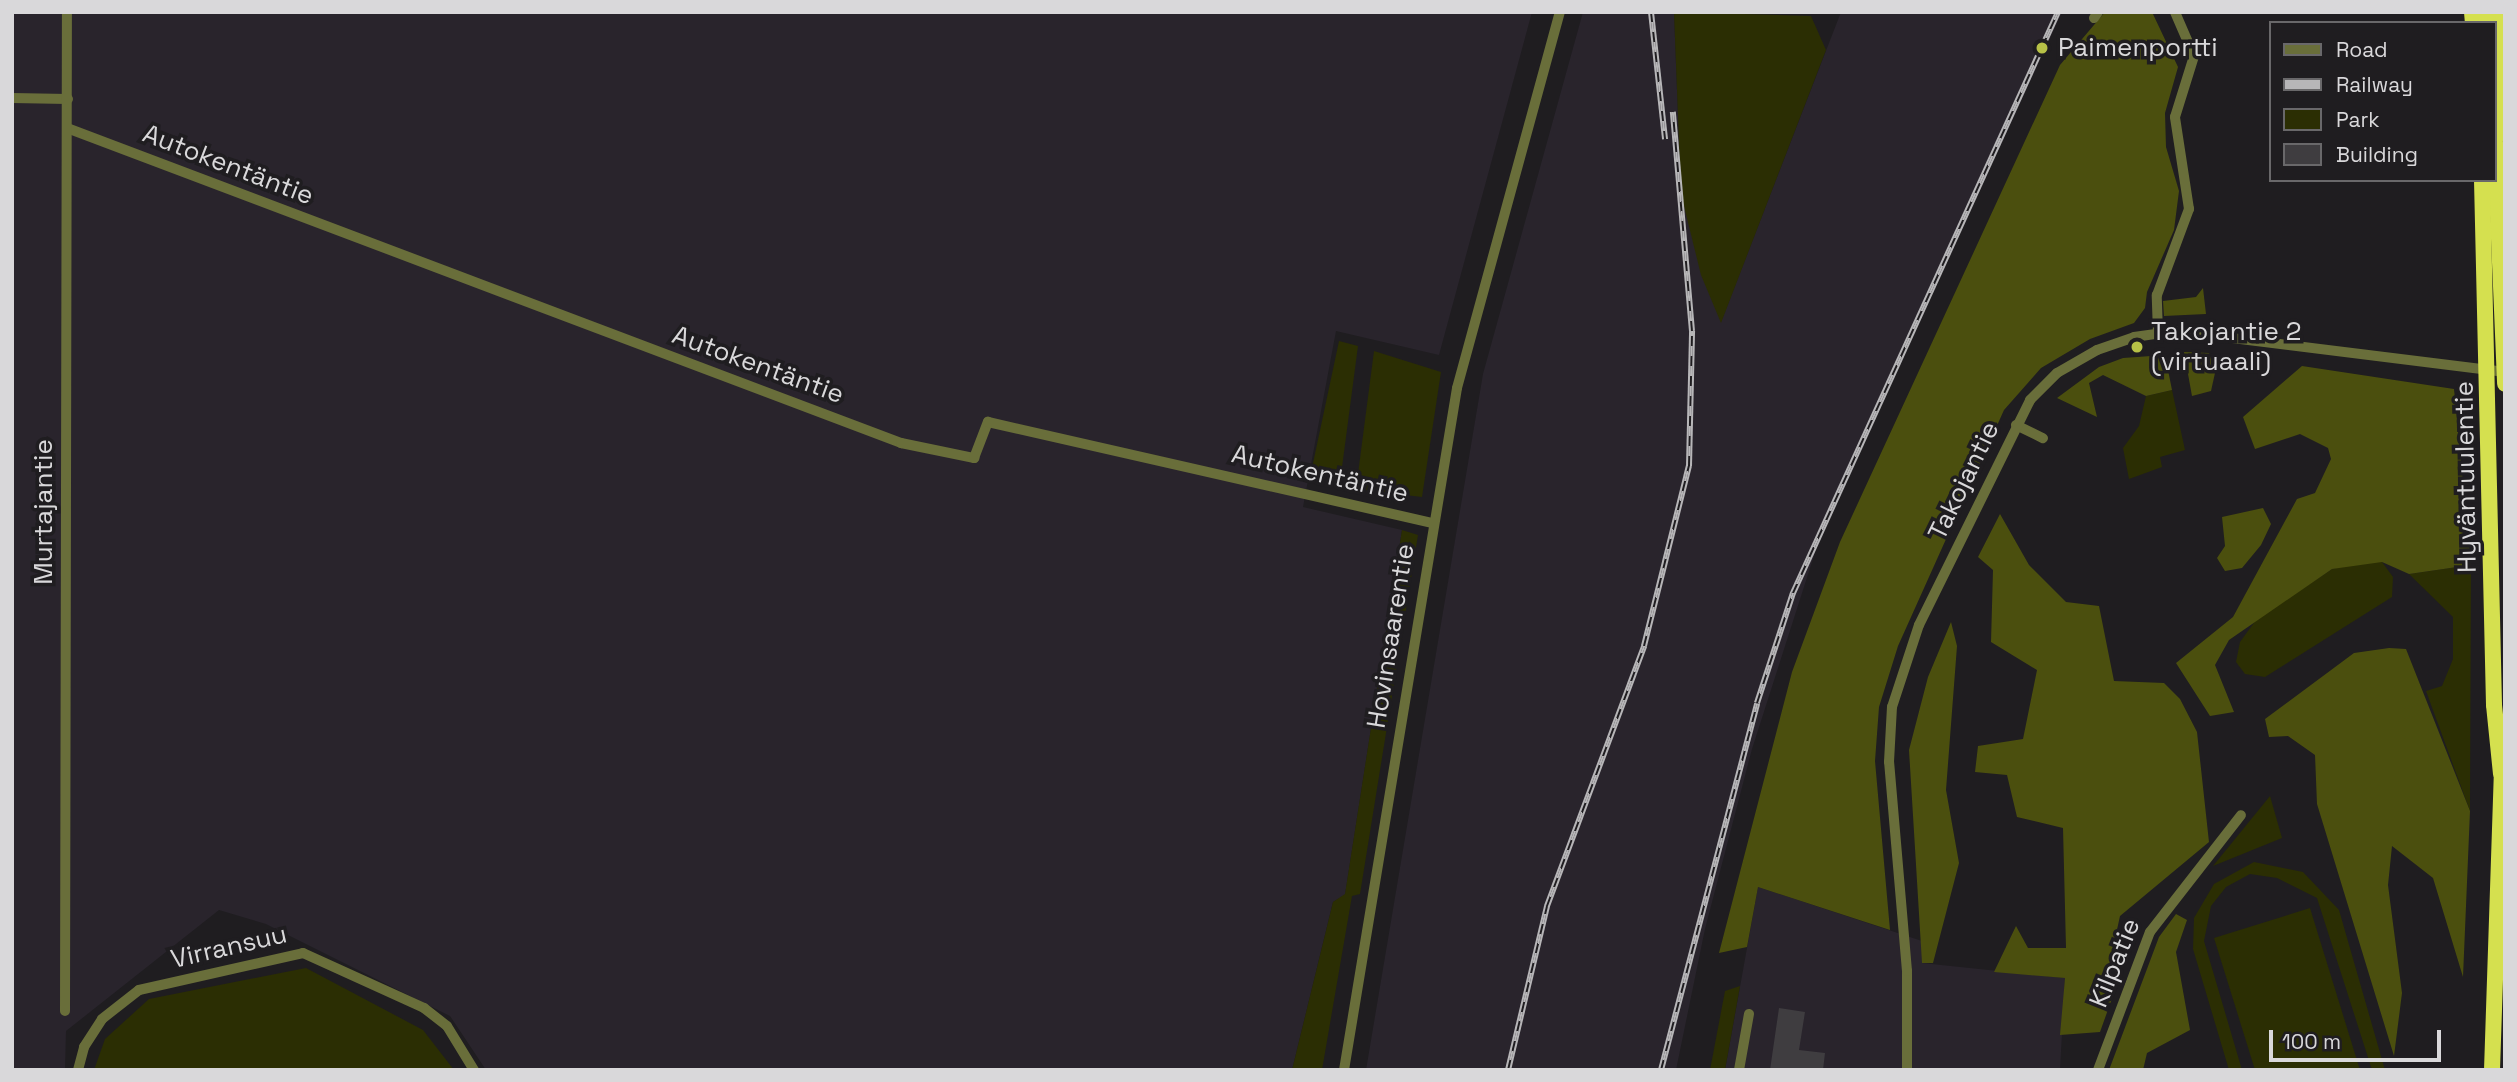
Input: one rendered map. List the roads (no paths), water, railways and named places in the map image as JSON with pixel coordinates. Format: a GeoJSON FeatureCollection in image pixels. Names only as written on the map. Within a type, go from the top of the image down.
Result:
{"type":"FeatureCollection","features":[{"type":"Feature","properties":{"kind":"highway"},"geometry":{"type":"LineString","coordinates":[[2499,212],[2503,12]]}},
{"type":"Feature","properties":{"kind":"highway","name":"Hyväntuulentie"},"geometry":{"type":"LineString","coordinates":[[2496,156],[2505,384]]}},
{"type":"Feature","properties":{"kind":"highway","name":"Hyväntuulentie"},"geometry":{"type":"LineString","coordinates":[[2482,182],[2494,705],[2501,774]]}},
{"type":"Feature","properties":{"kind":"highway","name":"Hyväntuulentie"},"geometry":{"type":"LineString","coordinates":[[2492,1070],[2501,774],[2505,739]]}},
{"type":"Feature","properties":{"kind":"street","name":"Murtajantie"},"geometry":{"type":"LineString","coordinates":[[65,1012],[67,12]]}},
{"type":"Feature","properties":{"kind":"street","name":"Hovinsaarentie"},"geometry":{"type":"LineString","coordinates":[[1344,1070],[1457,388],[1560,12]]}},
{"type":"Feature","properties":{"kind":"street"},"geometry":{"type":"LineString","coordinates":[[2158,332],[2157,295],[2189,209],[2175,117],[2194,56],[2175,12]]}},
{"type":"Feature","properties":{"kind":"street"},"geometry":{"type":"LineString","coordinates":[[12,99],[68,99]]}},
{"type":"Feature","properties":{"kind":"street","name":"Autokentäntie"},"geometry":{"type":"LineString","coordinates":[[67,128],[901,443],[974,458],[988,422],[1433,523]]}},
{"type":"Feature","properties":{"kind":"street","name":"Takojantie"},"geometry":{"type":"LineString","coordinates":[[1907,1070],[1907,971],[1889,762],[1892,707],[1909,647],[2016,425],[2057,373],[2097,350],[2158,332],[2203,333],[2505,372]]}},
{"type":"Feature","properties":{"kind":"street"},"geometry":{"type":"LineString","coordinates":[[2016,425],[2043,438]]}},
{"type":"Feature","properties":{"kind":"street","name":"Kilpatie"},"geometry":{"type":"LineString","coordinates":[[2098,1070],[2150,932],[2241,815]]}},
{"type":"Feature","properties":{"kind":"street","name":"Virransuu"},"geometry":{"type":"LineString","coordinates":[[78,1070],[84,1047],[102,1019],[139,990],[303,953],[424,1008],[447,1026],[474,1070]]}},
{"type":"Feature","properties":{"kind":"street"},"geometry":{"type":"LineString","coordinates":[[1739,1070],[1749,1014]]}},
{"type":"Feature","properties":{"kind":"railway"},"geometry":{"type":"LineString","coordinates":[[1651,12],[1665,139]]}},
{"type":"Feature","properties":{"kind":"railway"},"geometry":{"type":"LineString","coordinates":[[1661,1070],[1757,703],[1793,593],[2058,12]]}},
{"type":"Feature","properties":{"kind":"railway"},"geometry":{"type":"LineString","coordinates":[[1508,1070],[1547,906],[1644,646],[1689,466],[1692,331],[1673,112]]}},
{"type":"Feature","properties":{"kind":"place","name":"Paimenportti"},"geometry":{"type":"Point","coordinates":[2042,48]}},
{"type":"Feature","properties":{"kind":"place","name":"Takojantie 2 (virtuaali)"},"geometry":{"type":"Point","coordinates":[2137,347]}}]}
